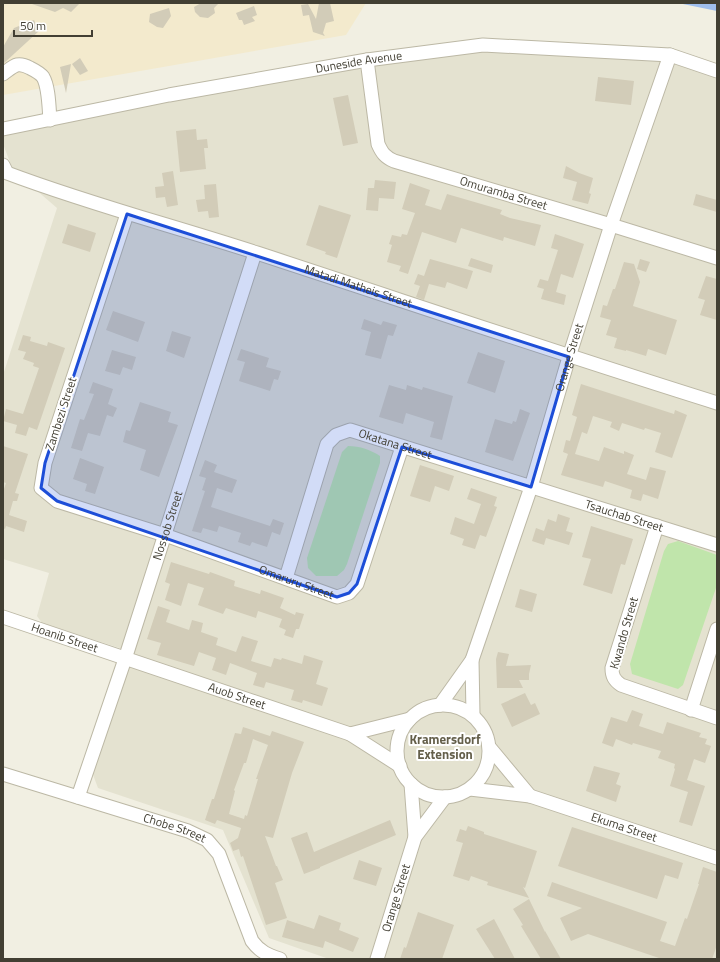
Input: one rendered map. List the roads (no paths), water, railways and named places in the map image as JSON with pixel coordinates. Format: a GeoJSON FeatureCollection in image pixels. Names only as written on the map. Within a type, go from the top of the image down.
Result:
{"type":"FeatureCollection","features":[{"type":"Feature","properties":{"kind":"street","name":"Duneside Avenue"},"geometry":{"type":"LineString","coordinates":[[3,129],[169,95],[366,60],[483,45],[670,55],[717,71]]}},
{"type":"Feature","properties":{"kind":"street","name":"Orange Street"},"geometry":{"type":"LineString","coordinates":[[440,705],[472,660],[531,487],[569,357],[611,225],[670,55]]}},
{"type":"Feature","properties":{"kind":"street","name":"Omuramba Street"},"geometry":{"type":"LineString","coordinates":[[366,60],[378,144],[381,152],[386,157],[394,161],[717,258]]}},
{"type":"Feature","properties":{"kind":"street"},"geometry":{"type":"LineString","coordinates":[[3,74],[15,65],[22,64],[41,75],[47,94],[50,120]]}},
{"type":"Feature","properties":{"kind":"street","name":"Matadi Matheis Street"},"geometry":{"type":"LineString","coordinates":[[3,165],[7,173],[46,188],[255,253],[569,357],[717,403]]}},
{"type":"Feature","properties":{"kind":"street","name":"Zambezi Street"},"geometry":{"type":"LineString","coordinates":[[127,214],[45,463],[41,488],[57,501],[165,535]]}},
{"type":"Feature","properties":{"kind":"street","name":"Nossob Street"},"geometry":{"type":"LineString","coordinates":[[78,797],[125,659],[255,253]]}},
{"type":"Feature","properties":{"kind":"street","name":"Okatana Street"},"geometry":{"type":"LineString","coordinates":[[286,578],[327,444],[336,435],[350,430],[531,487]]}},
{"type":"Feature","properties":{"kind":"street","name":"Omaruru Street"},"geometry":{"type":"LineString","coordinates":[[165,535],[337,597],[349,593],[357,584],[402,447]]}},
{"type":"Feature","properties":{"kind":"street","name":"Tsauchab Street"},"geometry":{"type":"LineString","coordinates":[[531,487],[717,545]]}},
{"type":"Feature","properties":{"kind":"street","name":"Kwando Street"},"geometry":{"type":"LineString","coordinates":[[657,526],[612,668],[612,675],[615,681],[621,685],[717,718]]}},
{"type":"Feature","properties":{"kind":"street","name":"Hoanib Street"},"geometry":{"type":"LineString","coordinates":[[3,617],[125,659]]}},
{"type":"Feature","properties":{"kind":"street"},"geometry":{"type":"LineString","coordinates":[[691,710],[717,629]]}},
{"type":"Feature","properties":{"kind":"street","name":"Auob Street"},"geometry":{"type":"LineString","coordinates":[[125,659],[350,734],[400,766]]}},
{"type":"Feature","properties":{"kind":"street","name":"Orange Street"},"geometry":{"type":"LineString","coordinates":[[472,660],[473,715]]}},
{"type":"Feature","properties":{"kind":"street"},"geometry":{"type":"LineString","coordinates":[[440,705],[463,709],[473,715],[482,724],[490,748],[488,764],[481,778],[470,789],[458,795],[445,797],[432,796],[411,784],[404,776],[397,754],[398,742],[402,730],[410,719],[418,712],[428,707],[440,705]]}},
{"type":"Feature","properties":{"kind":"street"},"geometry":{"type":"LineString","coordinates":[[350,734],[410,719]]}},
{"type":"Feature","properties":{"kind":"street"},"geometry":{"type":"LineString","coordinates":[[490,748],[530,796]]}},
{"type":"Feature","properties":{"kind":"street","name":"Chobe Street"},"geometry":{"type":"LineString","coordinates":[[3,774],[188,831],[207,840],[219,854],[252,941],[258,949],[264,953],[280,959]]}},
{"type":"Feature","properties":{"kind":"street","name":"Orange Street"},"geometry":{"type":"LineString","coordinates":[[411,784],[415,837]]}},
{"type":"Feature","properties":{"kind":"street","name":"Ekuma Street"},"geometry":{"type":"LineString","coordinates":[[470,789],[530,796],[717,858]]}},
{"type":"Feature","properties":{"kind":"street","name":"Orange Street"},"geometry":{"type":"LineString","coordinates":[[377,959],[415,837],[445,797]]}},
{"type":"Feature","properties":{"kind":"water"},"geometry":{"type":"Polygon","coordinates":[[[678,3],[717,3],[717,11],[678,3]]]}},
{"type":"Feature","properties":{"kind":"district","name":"Kramersdorf Extension"},"geometry":{"type":"Point","coordinates":[445,746]}}]}
